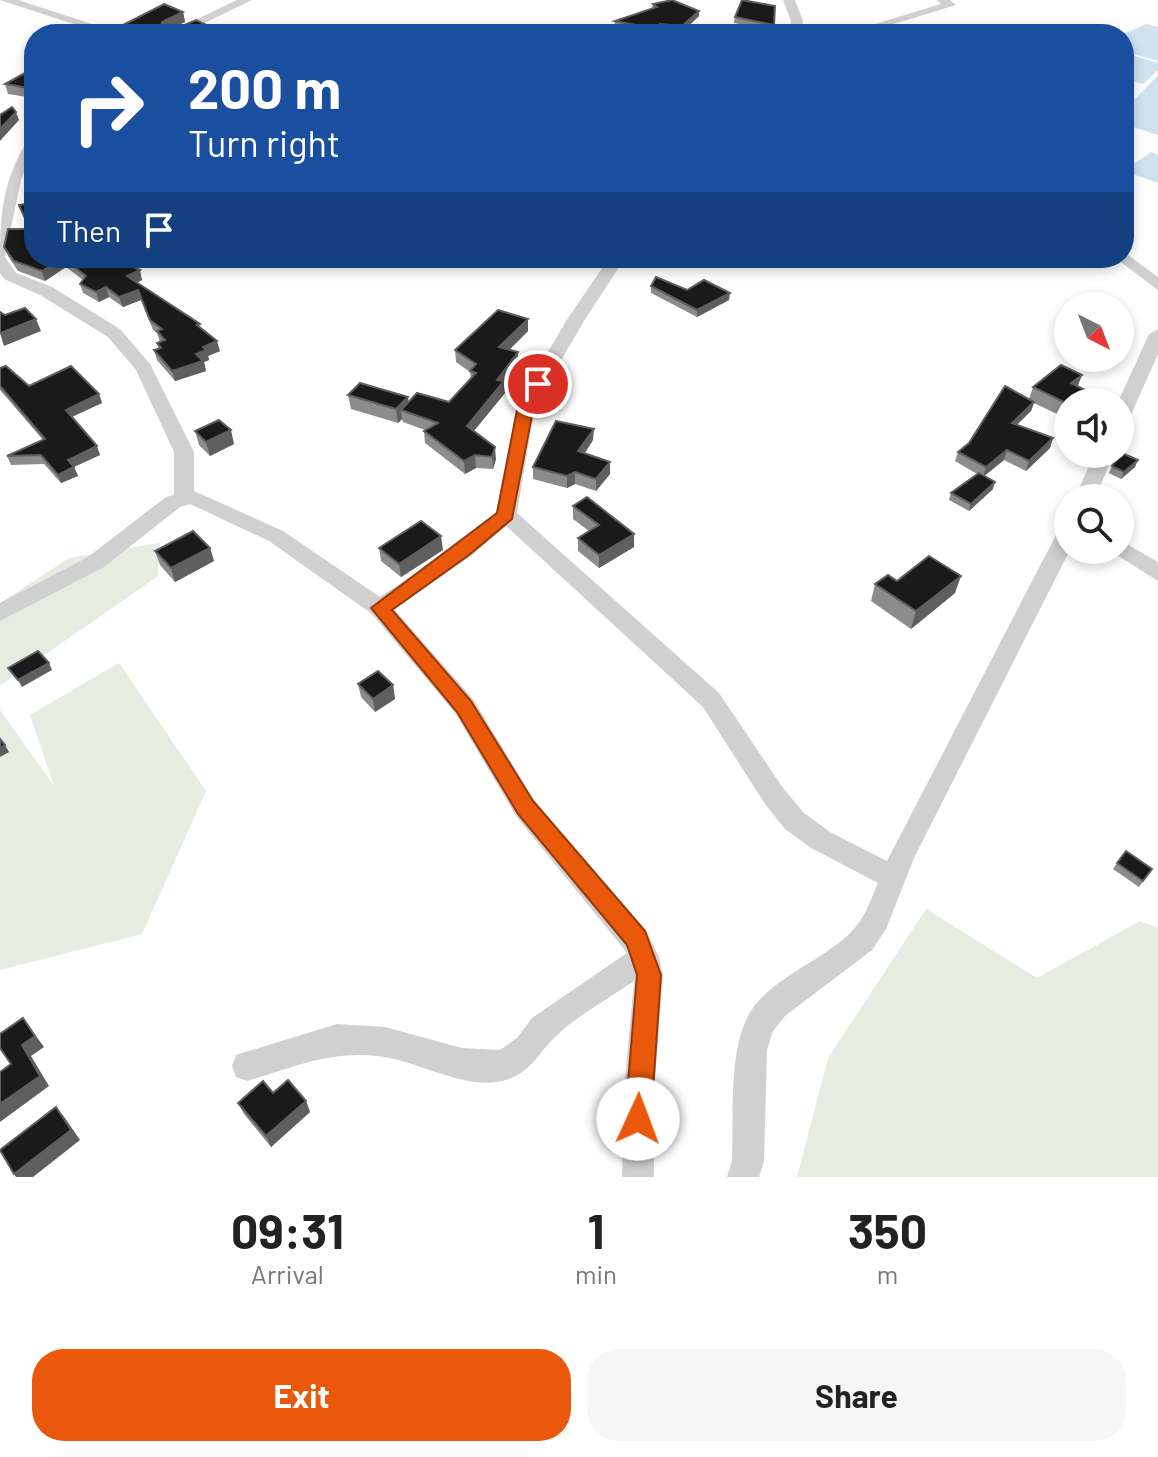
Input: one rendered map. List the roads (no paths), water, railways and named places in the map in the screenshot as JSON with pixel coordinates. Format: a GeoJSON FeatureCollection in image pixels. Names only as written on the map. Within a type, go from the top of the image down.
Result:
{"type":"FeatureCollection","features":[{"type":"Feature","properties":{"kind":"street"},"geometry":{"type":"LineString","coordinates":[[6,0],[84,24]]}},
{"type":"Feature","properties":{"kind":"street"},"geometry":{"type":"LineString","coordinates":[[194,24],[246,0]]}},
{"type":"Feature","properties":{"kind":"street"},"geometry":{"type":"LineString","coordinates":[[789,0],[797,24]]}},
{"type":"Feature","properties":{"kind":"street"},"geometry":{"type":"LineString","coordinates":[[883,24],[950,5],[943,0]]}},
{"type":"Feature","properties":{"kind":"street"},"geometry":{"type":"LineString","coordinates":[[0,254],[6,207],[19,160],[24,154]]}},
{"type":"Feature","properties":{"kind":"street"},"geometry":{"type":"LineString","coordinates":[[0,261],[10,276],[46,291],[114,333],[144,368],[184,452],[184,499]]}},
{"type":"Feature","properties":{"kind":"street"},"geometry":{"type":"LineString","coordinates":[[1134,265],[1158,285]]}},
{"type":"Feature","properties":{"kind":"street"},"geometry":{"type":"LineString","coordinates":[[380,608],[463,551],[506,515],[526,405],[610,268]]}},
{"type":"Feature","properties":{"kind":"street"},"geometry":{"type":"LineString","coordinates":[[1134,388],[1158,334]]}},
{"type":"Feature","properties":{"kind":"street"},"geometry":{"type":"LineString","coordinates":[[0,613],[96,562],[173,502],[192,497],[276,536],[380,608],[464,706],[525,808],[636,939],[645,957],[649,975],[639,1090],[638,1177]]}},
{"type":"Feature","properties":{"kind":"street"},"geometry":{"type":"LineString","coordinates":[[506,515],[711,700],[734,729],[785,811],[822,841],[895,878]]}},
{"type":"Feature","properties":{"kind":"street"},"geometry":{"type":"LineString","coordinates":[[1134,557],[1158,573]]}},
{"type":"Feature","properties":{"kind":"street"},"geometry":{"type":"LineString","coordinates":[[743,1177],[748,1161],[752,1050],[760,1023],[775,1006],[862,941],[876,920],[902,856],[1054,560]]}},
{"type":"Feature","properties":{"kind":"street"},"geometry":{"type":"LineString","coordinates":[[247,1066],[306,1045],[337,1039],[385,1042],[462,1063],[491,1067],[506,1065],[528,1049],[543,1028],[645,957]]}},
{"type":"Feature","properties":{"kind":"water"},"geometry":{"type":"Polygon","coordinates":[[[1146,24],[1158,27],[1158,61],[1134,54],[1134,29],[1146,24]]]}},
{"type":"Feature","properties":{"kind":"water"},"geometry":{"type":"Polygon","coordinates":[[[1134,56],[1158,63],[1158,70],[1143,84],[1134,81],[1134,56]]]}},
{"type":"Feature","properties":{"kind":"water"},"geometry":{"type":"Polygon","coordinates":[[[1158,75],[1158,135],[1134,127],[1134,100],[1158,75]]]}},
{"type":"Feature","properties":{"kind":"water"},"geometry":{"type":"Polygon","coordinates":[[[1151,152],[1158,155],[1158,183],[1134,175],[1134,164],[1151,152]]]}}]}
